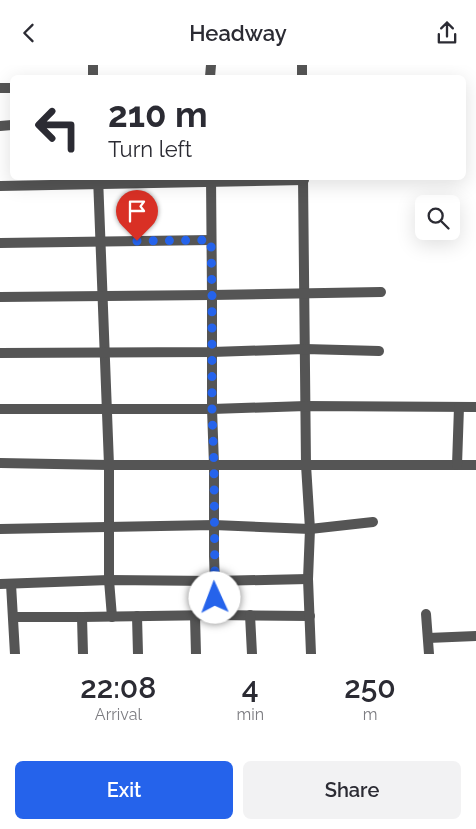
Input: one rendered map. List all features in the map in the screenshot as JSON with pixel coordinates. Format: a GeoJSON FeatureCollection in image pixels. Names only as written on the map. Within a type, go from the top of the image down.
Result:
{"type":"FeatureCollection","features":[{"type":"Feature","properties":{"kind":"street"},"geometry":{"type":"LineString","coordinates":[[98,180],[109,465],[109,581],[112,617]]}},
{"type":"Feature","properties":{"kind":"street"},"geometry":{"type":"LineString","coordinates":[[0,186],[98,180],[211,180],[212,409],[216,615]]}},
{"type":"Feature","properties":{"kind":"street"},"geometry":{"type":"LineString","coordinates":[[304,180],[306,465],[310,529],[308,579],[311,654]]}},
{"type":"Feature","properties":{"kind":"street"},"geometry":{"type":"LineString","coordinates":[[0,243],[211,240]]}},
{"type":"Feature","properties":{"kind":"street"},"geometry":{"type":"LineString","coordinates":[[0,297],[381,292]]}},
{"type":"Feature","properties":{"kind":"street"},"geometry":{"type":"LineString","coordinates":[[0,353],[212,352],[305,349],[379,351]]}},
{"type":"Feature","properties":{"kind":"street"},"geometry":{"type":"LineString","coordinates":[[0,409],[212,409],[306,406],[476,407]]}},
{"type":"Feature","properties":{"kind":"street"},"geometry":{"type":"LineString","coordinates":[[457,465],[459,407]]}},
{"type":"Feature","properties":{"kind":"street"},"geometry":{"type":"LineString","coordinates":[[0,463],[109,465],[476,465]]}},
{"type":"Feature","properties":{"kind":"street"},"geometry":{"type":"LineString","coordinates":[[0,529],[214,525],[310,529],[374,522]]}},
{"type":"Feature","properties":{"kind":"street"},"geometry":{"type":"LineString","coordinates":[[0,584],[308,579]]}},
{"type":"Feature","properties":{"kind":"street"},"geometry":{"type":"LineString","coordinates":[[11,584],[15,654]]}},
{"type":"Feature","properties":{"kind":"street"},"geometry":{"type":"LineString","coordinates":[[426,614],[429,654]]}},
{"type":"Feature","properties":{"kind":"street"},"geometry":{"type":"LineString","coordinates":[[194,615],[196,654]]}},
{"type":"Feature","properties":{"kind":"street"},"geometry":{"type":"LineString","coordinates":[[250,615],[252,654]]}},
{"type":"Feature","properties":{"kind":"street"},"geometry":{"type":"LineString","coordinates":[[13,617],[310,615]]}},
{"type":"Feature","properties":{"kind":"street"},"geometry":{"type":"LineString","coordinates":[[82,617],[83,654]]}},
{"type":"Feature","properties":{"kind":"street"},"geometry":{"type":"LineString","coordinates":[[136,617],[138,654]]}},
{"type":"Feature","properties":{"kind":"street"},"geometry":{"type":"LineString","coordinates":[[428,638],[476,636]]}},
{"type":"Feature","properties":{"kind":"route"},"geometry":{"type":"LineString","coordinates":[[137,241],[211,240],[215,598]]}}]}
